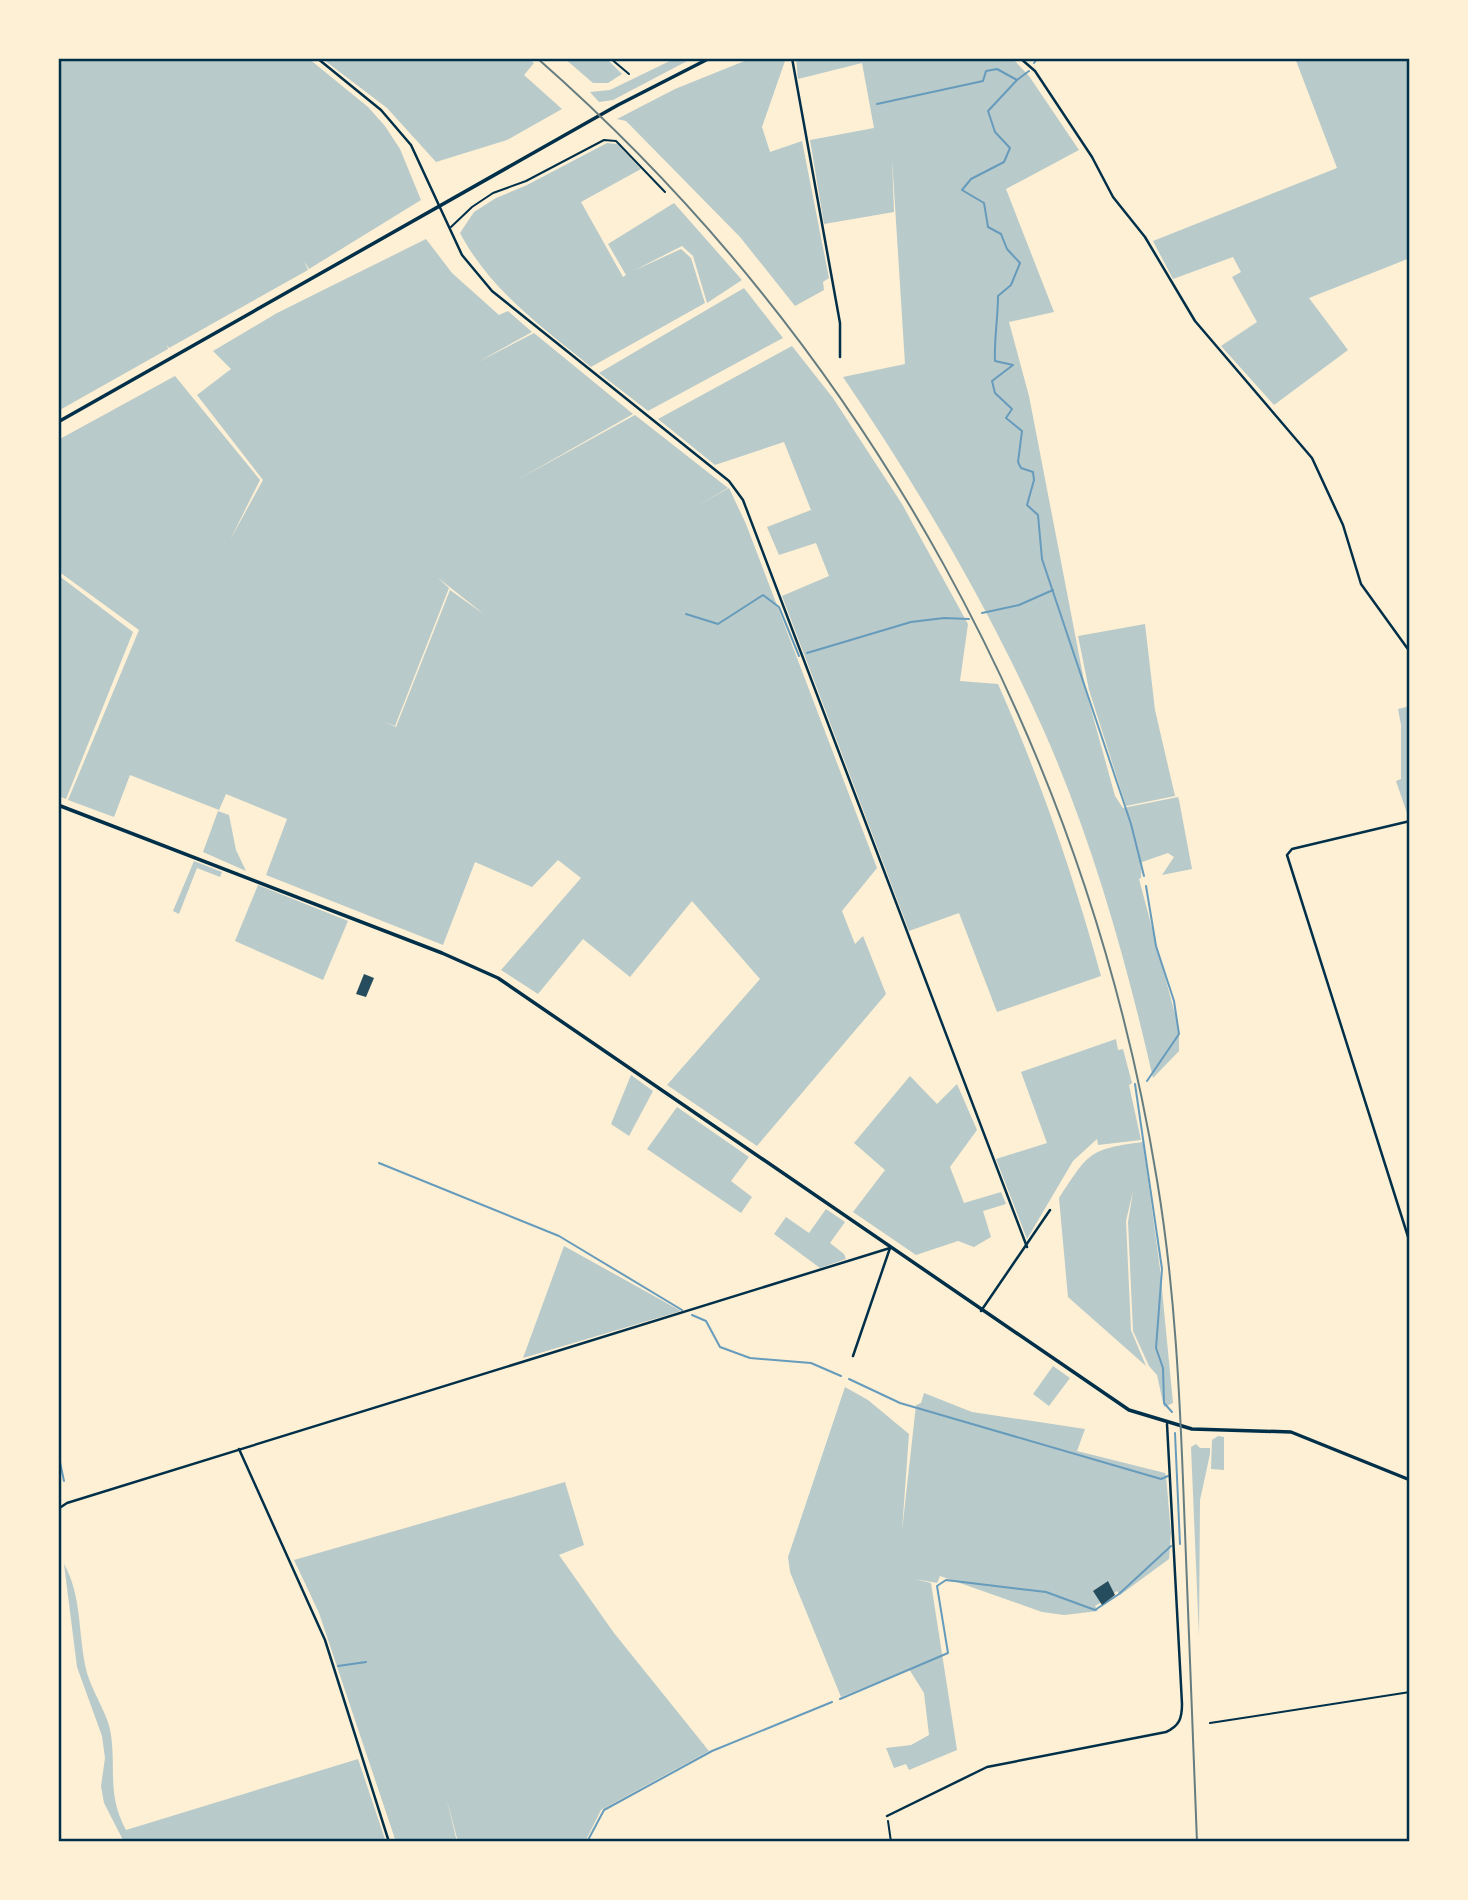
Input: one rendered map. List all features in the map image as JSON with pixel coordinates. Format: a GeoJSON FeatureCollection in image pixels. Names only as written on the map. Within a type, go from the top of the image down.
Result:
{"type":"FeatureCollection","features":[{"type":"Feature","properties":{"kind":"street"},"geometry":{"type":"LineString","coordinates":[[317,58],[381,110],[411,145],[462,255],[492,291],[729,481],[743,500],[1027,1247]]}},
{"type":"Feature","properties":{"kind":"street"},"geometry":{"type":"LineString","coordinates":[[58,422],[618,105],[710,58]]}},
{"type":"Feature","properties":{"kind":"street"},"geometry":{"type":"LineString","coordinates":[[792,58],[840,323],[839,357]]}},
{"type":"Feature","properties":{"kind":"street"},"geometry":{"type":"LineString","coordinates":[[1020,58],[1037,75],[1092,157],[1113,197],[1146,237],[1195,321],[1312,458],[1343,526],[1361,584],[1410,652]]}},
{"type":"Feature","properties":{"kind":"street"},"geometry":{"type":"LineString","coordinates":[[58,805],[430,948],[498,978],[1103,1395],[1129,1410],[1167,1424],[1202,1430],[1291,1432],[1410,1480]]}},
{"type":"Feature","properties":{"kind":"street"},"geometry":{"type":"LineString","coordinates":[[1410,821],[1292,849],[1287,855],[1410,1243]]}},
{"type":"Feature","properties":{"kind":"street"},"geometry":{"type":"LineString","coordinates":[[981,1311],[1050,1210]]}},
{"type":"Feature","properties":{"kind":"street"},"geometry":{"type":"LineString","coordinates":[[853,1356],[890,1248]]}},
{"type":"Feature","properties":{"kind":"street"},"geometry":{"type":"LineString","coordinates":[[58,1509],[66,1503],[890,1248]]}},
{"type":"Feature","properties":{"kind":"street"},"geometry":{"type":"LineString","coordinates":[[887,1816],[987,1767],[1166,1732],[1177,1727],[1182,1717],[1182,1704],[1167,1424]]}},
{"type":"Feature","properties":{"kind":"street"},"geometry":{"type":"LineString","coordinates":[[239,1449],[325,1640],[389,1842]]}},
{"type":"Feature","properties":{"kind":"lane"},"geometry":{"type":"LineString","coordinates":[[610,58],[629,74]]}},
{"type":"Feature","properties":{"kind":"lane"},"geometry":{"type":"LineString","coordinates":[[451,227],[472,207],[493,194],[526,181],[604,140],[616,141],[665,192]]}},
{"type":"Feature","properties":{"kind":"lane"},"geometry":{"type":"LineString","coordinates":[[1210,1723],[1410,1692]]}},
{"type":"Feature","properties":{"kind":"path"},"geometry":{"type":"LineString","coordinates":[[887,1816],[891,1842]]}},
{"type":"Feature","properties":{"kind":"shaded area"},"geometry":{"type":"Polygon","coordinates":[[[58,58],[308,58],[368,107],[385,126],[400,149],[421,200],[309,269],[304,261],[308,270],[169,348],[167,345],[168,349],[58,411],[58,58]]]}},
{"type":"Feature","properties":{"kind":"shaded area"},"geometry":{"type":"Polygon","coordinates":[[[527,58],[534,63],[524,75],[562,109],[507,140],[436,162],[387,108],[324,60],[527,58]]]}},
{"type":"Feature","properties":{"kind":"shaded area"},"geometry":{"type":"Polygon","coordinates":[[[564,58],[606,58],[622,74],[608,83],[593,83],[564,58]]]}},
{"type":"Feature","properties":{"kind":"shaded area"},"geometry":{"type":"Polygon","coordinates":[[[676,58],[693,58],[613,100],[599,102],[590,92],[610,90],[676,58]]]}},
{"type":"Feature","properties":{"kind":"shaded area"},"geometry":{"type":"Polygon","coordinates":[[[752,58],[786,58],[762,127],[770,152],[802,141],[829,278],[823,282],[824,290],[795,306],[740,237],[626,121],[617,119],[675,89],[752,58]]]}},
{"type":"Feature","properties":{"kind":"shaded area"},"geometry":{"type":"Polygon","coordinates":[[[796,58],[1012,58],[1029,76],[1079,150],[1006,189],[1054,312],[1009,322],[1029,396],[1086,691],[1115,796],[1123,808],[1178,797],[1179,800],[1192,869],[1162,875],[1174,857],[1168,853],[1142,862],[1139,879],[1179,1029],[1179,1051],[1153,1078],[1107,902],[1078,815],[1044,731],[976,594],[899,462],[843,377],[905,364],[892,158],[894,212],[824,224],[810,140],[874,128],[862,63],[798,79],[796,58]]]}},
{"type":"Feature","properties":{"kind":"shaded area"},"geometry":{"type":"Polygon","coordinates":[[[1295,58],[1410,58],[1410,258],[1309,298],[1348,350],[1274,405],[1221,346],[1257,322],[1232,277],[1241,272],[1233,257],[1173,279],[1153,241],[1337,168],[1295,58]]]}},
{"type":"Feature","properties":{"kind":"shaded area"},"geometry":{"type":"Polygon","coordinates":[[[607,143],[617,144],[641,169],[581,202],[623,277],[626,275],[608,244],[674,203],[742,280],[707,303],[693,256],[682,246],[633,271],[681,249],[691,258],[705,303],[591,367],[502,290],[472,253],[460,233],[474,212],[496,198],[527,185],[607,143]]]}},
{"type":"Feature","properties":{"kind":"shaded area"},"geometry":{"type":"Polygon","coordinates":[[[426,239],[452,273],[499,315],[508,311],[532,332],[476,363],[534,333],[633,414],[517,480],[635,415],[728,488],[695,507],[729,488],[746,524],[877,868],[842,911],[855,944],[863,936],[886,994],[757,1146],[667,1085],[760,979],[692,901],[630,977],[583,939],[538,994],[501,970],[581,878],[558,860],[532,887],[475,862],[443,945],[266,875],[287,819],[226,794],[219,810],[130,775],[114,817],[68,800],[139,630],[58,571],[58,440],[175,376],[260,480],[230,540],[263,480],[197,395],[231,369],[213,351],[277,313],[426,239]],[[437,577],[449,588],[395,726],[384,722],[396,727],[450,590],[485,615],[437,577]]]}},
{"type":"Feature","properties":{"kind":"shaded area"},"geometry":{"type":"Polygon","coordinates":[[[744,288],[783,338],[648,411],[599,373],[744,288]]]}},
{"type":"Feature","properties":{"kind":"shaded area"},"geometry":{"type":"Polygon","coordinates":[[[792,346],[833,398],[902,504],[968,624],[960,681],[998,684],[1055,828],[1101,976],[997,1012],[959,913],[909,931],[782,596],[829,576],[816,543],[779,555],[767,527],[811,510],[784,442],[715,465],[658,419],[792,346]]]}},
{"type":"Feature","properties":{"kind":"shaded area"},"geometry":{"type":"Polygon","coordinates":[[[58,575],[133,632],[66,799],[58,796],[58,575]]]}},
{"type":"Feature","properties":{"kind":"shaded area"},"geometry":{"type":"Polygon","coordinates":[[[1145,624],[1155,710],[1175,796],[1126,806],[1089,690],[1078,636],[1145,624]]]}},
{"type":"Feature","properties":{"kind":"shaded area"},"geometry":{"type":"Polygon","coordinates":[[[1410,706],[1409,819],[1396,781],[1401,779],[1401,725],[1398,709],[1410,706]]]}},
{"type":"Feature","properties":{"kind":"shaded area"},"geometry":{"type":"Polygon","coordinates":[[[218,811],[229,815],[236,850],[246,871],[203,852],[218,811]]]}},
{"type":"Feature","properties":{"kind":"shaded area"},"geometry":{"type":"Polygon","coordinates":[[[194,861],[222,872],[220,877],[197,868],[179,914],[173,911],[194,861]]]}},
{"type":"Feature","properties":{"kind":"shaded area"},"geometry":{"type":"Polygon","coordinates":[[[258,885],[348,921],[323,980],[235,941],[258,885]]]}},
{"type":"Feature","properties":{"kind":"shaded area"},"geometry":{"type":"Polygon","coordinates":[[[1116,1039],[1118,1050],[1123,1049],[1132,1083],[1129,1085],[1141,1140],[1098,1145],[1097,1139],[1073,1161],[1027,1239],[996,1159],[1047,1143],[1021,1072],[1116,1039]]]}},
{"type":"Feature","properties":{"kind":"shaded area"},"geometry":{"type":"Polygon","coordinates":[[[631,1075],[653,1091],[629,1136],[611,1124],[631,1075]]]}},
{"type":"Feature","properties":{"kind":"shaded area"},"geometry":{"type":"Polygon","coordinates":[[[910,1076],[937,1104],[957,1084],[977,1130],[950,1167],[964,1203],[1001,1192],[1006,1204],[983,1211],[991,1237],[974,1247],[958,1241],[916,1255],[853,1212],[885,1170],[854,1143],[910,1076]]]}},
{"type":"Feature","properties":{"kind":"shaded area"},"geometry":{"type":"Polygon","coordinates":[[[677,1107],[749,1157],[731,1181],[752,1197],[741,1213],[647,1149],[677,1107]]]}},
{"type":"Feature","properties":{"kind":"shaded area"},"geometry":{"type":"Polygon","coordinates":[[[1143,1142],[1160,1269],[1173,1403],[1164,1407],[1157,1375],[1149,1366],[1133,1331],[1128,1222],[1133,1191],[1126,1221],[1131,1330],[1146,1366],[1068,1297],[1059,1198],[1084,1162],[1092,1156],[1111,1147],[1143,1142]]]}},
{"type":"Feature","properties":{"kind":"shaded area"},"geometry":{"type":"Polygon","coordinates":[[[826,1209],[845,1222],[830,1243],[844,1254],[846,1259],[820,1268],[774,1234],[786,1217],[809,1233],[826,1209]]]}},
{"type":"Feature","properties":{"kind":"shaded area"},"geometry":{"type":"Polygon","coordinates":[[[564,1246],[681,1311],[523,1358],[564,1246]]]}},
{"type":"Feature","properties":{"kind":"shaded area"},"geometry":{"type":"Polygon","coordinates":[[[1053,1366],[1070,1378],[1049,1406],[1033,1394],[1053,1366]]]}},
{"type":"Feature","properties":{"kind":"shaded area"},"geometry":{"type":"Polygon","coordinates":[[[845,1387],[868,1400],[909,1434],[902,1531],[916,1405],[921,1403],[924,1393],[972,1412],[1085,1429],[1077,1451],[1165,1473],[1166,1476],[1171,1533],[1169,1559],[1120,1595],[1117,1591],[1113,1594],[1108,1581],[1098,1588],[1105,1600],[1095,1606],[1098,1611],[1064,1615],[1042,1612],[940,1576],[937,1583],[915,1579],[931,1583],[957,1750],[909,1770],[906,1764],[894,1768],[886,1748],[911,1745],[929,1735],[924,1693],[909,1669],[841,1697],[790,1572],[788,1557],[845,1387]]]}},
{"type":"Feature","properties":{"kind":"shaded area"},"geometry":{"type":"Polygon","coordinates":[[[1218,1436],[1224,1437],[1224,1470],[1211,1469],[1212,1440],[1218,1436]]]}},
{"type":"Feature","properties":{"kind":"shaded area"},"geometry":{"type":"Polygon","coordinates":[[[1196,1444],[1200,1448],[1210,1448],[1200,1500],[1199,1636],[1191,1447],[1196,1444]]]}},
{"type":"Feature","properties":{"kind":"shaded area"},"geometry":{"type":"Polygon","coordinates":[[[565,1482],[584,1545],[559,1555],[614,1633],[709,1751],[601,1810],[585,1842],[458,1842],[446,1797],[457,1842],[396,1842],[319,1613],[294,1560],[565,1482]]]}},
{"type":"Feature","properties":{"kind":"shaded area"},"geometry":{"type":"Polygon","coordinates":[[[64,1564],[77,1602],[86,1669],[110,1727],[114,1794],[126,1830],[358,1759],[386,1842],[124,1842],[104,1803],[101,1786],[105,1758],[102,1736],[77,1667],[64,1564]]]}},
{"type":"Feature","properties":{"kind":"building"},"geometry":{"type":"Polygon","coordinates":[[[364,974],[374,978],[366,997],[356,994],[364,974]]]}},
{"type":"Feature","properties":{"kind":"building"},"geometry":{"type":"Polygon","coordinates":[[[1108,1581],[1115,1595],[1102,1605],[1093,1591],[1108,1581]]]}},
{"type":"Feature","properties":{"kind":"waterway"},"geometry":{"type":"LineString","coordinates":[[1034,63],[1038,58]]}},
{"type":"Feature","properties":{"kind":"waterway"},"geometry":{"type":"LineString","coordinates":[[877,104],[983,81],[986,71],[997,69],[1017,80],[1029,71]]}},
{"type":"Feature","properties":{"kind":"waterway"},"geometry":{"type":"LineString","coordinates":[[1017,80],[988,111],[995,132],[1010,148],[1004,162],[971,179],[962,190],[984,203],[988,227],[1001,234],[1007,249],[1020,263],[1011,285],[998,296],[995,361],[1013,365],[992,381],[995,393],[1012,409],[1006,418],[1022,431],[1018,462],[1021,468],[1033,472],[1034,480],[1027,505],[1038,515],[1042,559],[1131,824],[1144,876]]}},
{"type":"Feature","properties":{"kind":"waterway"},"geometry":{"type":"LineString","coordinates":[[982,613],[1019,605],[1053,590]]}},
{"type":"Feature","properties":{"kind":"waterway"},"geometry":{"type":"LineString","coordinates":[[686,614],[718,624],[763,595],[779,607],[799,656]]}},
{"type":"Feature","properties":{"kind":"waterway"},"geometry":{"type":"LineString","coordinates":[[807,653],[911,622],[944,618],[969,619]]}},
{"type":"Feature","properties":{"kind":"waterway"},"geometry":{"type":"LineString","coordinates":[[1146,886],[1156,946],[1174,1001],[1179,1034],[1147,1081]]}},
{"type":"Feature","properties":{"kind":"waterway"},"geometry":{"type":"LineString","coordinates":[[1135,1084],[1162,1269],[1156,1348],[1163,1368],[1164,1403],[1172,1412]]}},
{"type":"Feature","properties":{"kind":"waterway"},"geometry":{"type":"LineString","coordinates":[[379,1163],[559,1236],[682,1310]]}},
{"type":"Feature","properties":{"kind":"waterway"},"geometry":{"type":"LineString","coordinates":[[692,1315],[706,1321],[720,1347],[750,1358],[811,1363],[841,1376]]}},
{"type":"Feature","properties":{"kind":"waterway"},"geometry":{"type":"LineString","coordinates":[[849,1379],[900,1403],[1161,1479],[1168,1476]]}},
{"type":"Feature","properties":{"kind":"waterway"},"geometry":{"type":"LineString","coordinates":[[1175,1433],[1180,1544]]}},
{"type":"Feature","properties":{"kind":"waterway"},"geometry":{"type":"LineString","coordinates":[[58,1453],[64,1481]]}},
{"type":"Feature","properties":{"kind":"waterway"},"geometry":{"type":"LineString","coordinates":[[840,1699],[948,1653],[937,1586],[946,1580],[1046,1592],[1095,1610],[1119,1594],[1171,1546]]}},
{"type":"Feature","properties":{"kind":"waterway"},"geometry":{"type":"LineString","coordinates":[[338,1666],[366,1662]]}},
{"type":"Feature","properties":{"kind":"waterway"},"geometry":{"type":"LineString","coordinates":[[587,1842],[604,1810],[712,1751],[832,1702]]}},
{"type":"Feature","properties":{"kind":"railway"},"geometry":{"type":"LineString","coordinates":[[537,58],[655,172],[763,295],[859,426],[944,565],[1017,711],[1077,863],[1124,1019],[1157,1180],[1168,1261],[1181,1424],[1197,1842]]}}]}
